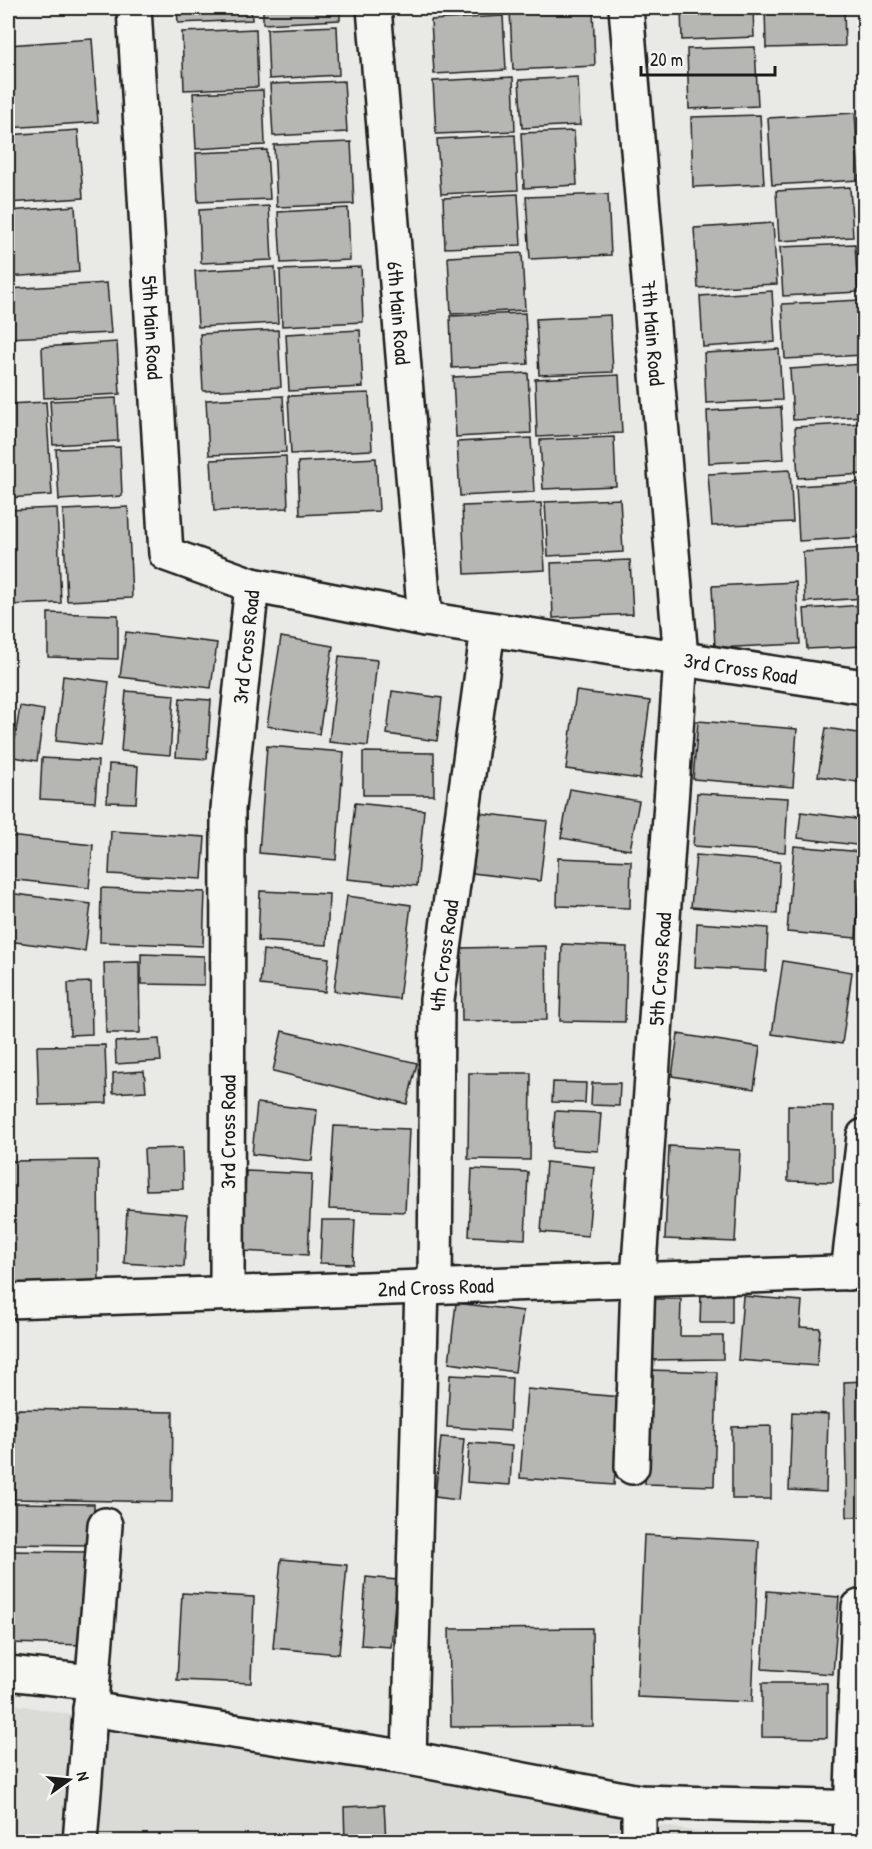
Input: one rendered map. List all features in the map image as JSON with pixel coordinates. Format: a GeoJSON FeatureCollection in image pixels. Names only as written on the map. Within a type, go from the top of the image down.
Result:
{"type":"FeatureCollection","features":[{"type":"Feature","properties":{"kind":"street","name":"5th Main Road"},"geometry":{"type":"LineString","coordinates":[[134,8],[166,554],[252,585]]}},
{"type":"Feature","properties":{"kind":"street","name":"6th Main Road"},"geometry":{"type":"LineString","coordinates":[[374,8],[424,619]]}},
{"type":"Feature","properties":{"kind":"street","name":"7th Main Road"},"geometry":{"type":"LineString","coordinates":[[626,8],[681,658]]}},
{"type":"Feature","properties":{"kind":"street","name":"3rd Cross Road"},"geometry":{"type":"LineString","coordinates":[[227,1294],[228,809],[252,585],[424,619],[864,687]]}},
{"type":"Feature","properties":{"kind":"street","name":"4th Cross Road"},"geometry":{"type":"LineString","coordinates":[[409,1758],[429,1286],[437,1000],[488,629]]}},
{"type":"Feature","properties":{"kind":"street","name":"5th Cross Road"},"geometry":{"type":"LineString","coordinates":[[632,1467],[638,1280],[681,658]]}},
{"type":"Feature","properties":{"kind":"street"},"geometry":{"type":"LineString","coordinates":[[856,1272],[864,1136]]}},
{"type":"Feature","properties":{"kind":"street","name":"2nd Cross Road"},"geometry":{"type":"LineString","coordinates":[[8,1301],[856,1272]]}},
{"type":"Feature","properties":{"kind":"street"},"geometry":{"type":"LineString","coordinates":[[80,1842],[105,1525]]}},
{"type":"Feature","properties":{"kind":"street"},"geometry":{"type":"LineString","coordinates":[[850,1842],[858,1808],[859,1607]]}},
{"type":"Feature","properties":{"kind":"street"},"geometry":{"type":"LineString","coordinates":[[8,1673],[90,1695],[639,1802],[858,1808]]}},
{"type":"Feature","properties":{"kind":"street"},"geometry":{"type":"LineString","coordinates":[[639,1802],[639,1842]]}},
{"type":"Feature","properties":{"kind":"shaded area"},"geometry":{"type":"Polygon","coordinates":[[[8,1703],[746,1841],[8,1841],[8,1703]]]}},
{"type":"Feature","properties":{"kind":"building"},"geometry":{"type":"Polygon","coordinates":[[[177,8],[251,8],[252,20],[178,23],[177,8]]]}},
{"type":"Feature","properties":{"kind":"building"},"geometry":{"type":"Polygon","coordinates":[[[263,8],[340,8],[340,20],[263,24],[263,8]]]}},
{"type":"Feature","properties":{"kind":"building"},"geometry":{"type":"Polygon","coordinates":[[[427,8],[504,8],[504,10],[428,14],[427,8]]]}},
{"type":"Feature","properties":{"kind":"building"},"geometry":{"type":"Polygon","coordinates":[[[593,8],[595,66],[513,70],[510,12],[593,8]]]}},
{"type":"Feature","properties":{"kind":"building"},"geometry":{"type":"Polygon","coordinates":[[[681,8],[753,8],[754,37],[682,40],[681,8]]]}},
{"type":"Feature","properties":{"kind":"building"},"geometry":{"type":"Polygon","coordinates":[[[765,8],[844,8],[845,46],[766,48],[765,8]]]}},
{"type":"Feature","properties":{"kind":"building"},"geometry":{"type":"Polygon","coordinates":[[[503,16],[506,70],[434,74],[431,20],[503,16]]]}},
{"type":"Feature","properties":{"kind":"building"},"geometry":{"type":"Polygon","coordinates":[[[337,26],[339,75],[269,79],[267,29],[337,26]]]}},
{"type":"Feature","properties":{"kind":"building"},"geometry":{"type":"Polygon","coordinates":[[[256,29],[258,87],[184,90],[182,32],[256,29]]]}},
{"type":"Feature","properties":{"kind":"building"},"geometry":{"type":"Polygon","coordinates":[[[92,39],[98,122],[8,128],[8,45],[92,39]]]}},
{"type":"Feature","properties":{"kind":"building"},"geometry":{"type":"Polygon","coordinates":[[[755,47],[758,106],[689,109],[687,49],[755,47]]]}},
{"type":"Feature","properties":{"kind":"building"},"geometry":{"type":"Polygon","coordinates":[[[513,77],[515,131],[436,134],[433,81],[513,77]]]}},
{"type":"Feature","properties":{"kind":"building"},"geometry":{"type":"Polygon","coordinates":[[[578,77],[580,125],[522,128],[519,80],[578,77]]]}},
{"type":"Feature","properties":{"kind":"building"},"geometry":{"type":"Polygon","coordinates":[[[344,81],[347,132],[273,136],[270,84],[344,81]]]}},
{"type":"Feature","properties":{"kind":"building"},"geometry":{"type":"Polygon","coordinates":[[[263,90],[265,145],[196,149],[193,93],[263,90]]]}},
{"type":"Feature","properties":{"kind":"building"},"geometry":{"type":"Polygon","coordinates":[[[855,113],[859,180],[772,185],[768,118],[855,113]]]}},
{"type":"Feature","properties":{"kind":"building"},"geometry":{"type":"Polygon","coordinates":[[[760,115],[764,184],[693,187],[691,117],[760,115]]]}},
{"type":"Feature","properties":{"kind":"building"},"geometry":{"type":"Polygon","coordinates":[[[78,130],[83,198],[8,203],[8,135],[78,130]]]}},
{"type":"Feature","properties":{"kind":"building"},"geometry":{"type":"Polygon","coordinates":[[[574,131],[577,185],[524,188],[521,133],[574,131]]]}},
{"type":"Feature","properties":{"kind":"building"},"geometry":{"type":"Polygon","coordinates":[[[515,135],[518,190],[441,194],[437,139],[515,135]]]}},
{"type":"Feature","properties":{"kind":"building"},"geometry":{"type":"Polygon","coordinates":[[[351,142],[354,204],[277,207],[274,145],[351,142]]]}},
{"type":"Feature","properties":{"kind":"building"},"geometry":{"type":"Polygon","coordinates":[[[267,150],[270,199],[198,202],[196,153],[267,150]]]}},
{"type":"Feature","properties":{"kind":"building"},"geometry":{"type":"Polygon","coordinates":[[[850,187],[853,237],[779,241],[776,191],[850,187]]]}},
{"type":"Feature","properties":{"kind":"building"},"geometry":{"type":"Polygon","coordinates":[[[518,194],[521,245],[445,248],[443,198],[518,194]]]}},
{"type":"Feature","properties":{"kind":"building"},"geometry":{"type":"Polygon","coordinates":[[[608,194],[611,255],[530,259],[526,197],[608,194]]]}},
{"type":"Feature","properties":{"kind":"building"},"geometry":{"type":"Polygon","coordinates":[[[75,206],[79,272],[8,277],[8,211],[75,206]]]}},
{"type":"Feature","properties":{"kind":"building"},"geometry":{"type":"Polygon","coordinates":[[[269,206],[272,260],[201,263],[199,210],[269,206]]]}},
{"type":"Feature","properties":{"kind":"building"},"geometry":{"type":"Polygon","coordinates":[[[348,208],[350,260],[281,263],[278,212],[348,208]]]}},
{"type":"Feature","properties":{"kind":"building"},"geometry":{"type":"Polygon","coordinates":[[[773,223],[777,284],[698,288],[694,228],[773,223]]]}},
{"type":"Feature","properties":{"kind":"building"},"geometry":{"type":"Polygon","coordinates":[[[855,244],[858,292],[783,296],[780,247],[855,244]]]}},
{"type":"Feature","properties":{"kind":"building"},"geometry":{"type":"Polygon","coordinates":[[[522,253],[525,310],[451,314],[448,257],[522,253]]]}},
{"type":"Feature","properties":{"kind":"building"},"geometry":{"type":"Polygon","coordinates":[[[275,267],[278,323],[198,327],[195,271],[275,267]]]}},
{"type":"Feature","properties":{"kind":"building"},"geometry":{"type":"Polygon","coordinates":[[[361,267],[363,322],[282,326],[280,270],[361,267]]]}},
{"type":"Feature","properties":{"kind":"building"},"geometry":{"type":"Polygon","coordinates":[[[107,283],[111,333],[8,338],[8,289],[107,283]]]}},
{"type":"Feature","properties":{"kind":"building"},"geometry":{"type":"Polygon","coordinates":[[[772,291],[775,342],[703,347],[700,296],[772,291]]]}},
{"type":"Feature","properties":{"kind":"building"},"geometry":{"type":"Polygon","coordinates":[[[861,300],[864,355],[785,359],[782,304],[861,300]]]}},
{"type":"Feature","properties":{"kind":"building"},"geometry":{"type":"Polygon","coordinates":[[[525,313],[528,364],[452,368],[450,316],[525,313]]]}},
{"type":"Feature","properties":{"kind":"building"},"geometry":{"type":"Polygon","coordinates":[[[610,315],[613,372],[539,375],[536,319],[610,315]]]}},
{"type":"Feature","properties":{"kind":"building"},"geometry":{"type":"Polygon","coordinates":[[[278,330],[281,387],[203,391],[200,334],[278,330]]]}},
{"type":"Feature","properties":{"kind":"building"},"geometry":{"type":"Polygon","coordinates":[[[360,330],[363,387],[289,391],[286,334],[360,330]]]}},
{"type":"Feature","properties":{"kind":"building"},"geometry":{"type":"Polygon","coordinates":[[[117,342],[120,394],[44,398],[42,347],[117,342]]]}},
{"type":"Feature","properties":{"kind":"building"},"geometry":{"type":"Polygon","coordinates":[[[779,349],[782,400],[706,403],[704,353],[779,349]]]}},
{"type":"Feature","properties":{"kind":"building"},"geometry":{"type":"Polygon","coordinates":[[[864,364],[864,416],[793,420],[790,369],[864,364]]]}},
{"type":"Feature","properties":{"kind":"building"},"geometry":{"type":"Polygon","coordinates":[[[528,373],[531,433],[456,437],[453,377],[528,373]]]}},
{"type":"Feature","properties":{"kind":"building"},"geometry":{"type":"Polygon","coordinates":[[[619,375],[622,433],[537,437],[535,379],[619,375]]]}},
{"type":"Feature","properties":{"kind":"building"},"geometry":{"type":"Polygon","coordinates":[[[369,393],[372,450],[291,454],[288,396],[369,393]]]}},
{"type":"Feature","properties":{"kind":"building"},"geometry":{"type":"Polygon","coordinates":[[[283,396],[286,452],[209,455],[206,400],[283,396]]]}},
{"type":"Feature","properties":{"kind":"building"},"geometry":{"type":"Polygon","coordinates":[[[116,398],[118,441],[53,445],[50,401],[116,398]]]}},
{"type":"Feature","properties":{"kind":"building"},"geometry":{"type":"Polygon","coordinates":[[[46,402],[52,495],[8,498],[8,404],[46,402]]]}},
{"type":"Feature","properties":{"kind":"building"},"geometry":{"type":"Polygon","coordinates":[[[781,407],[784,459],[709,463],[707,411],[781,407]]]}},
{"type":"Feature","properties":{"kind":"building"},"geometry":{"type":"Polygon","coordinates":[[[864,423],[864,474],[798,478],[795,427],[864,423]]]}},
{"type":"Feature","properties":{"kind":"building"},"geometry":{"type":"Polygon","coordinates":[[[614,437],[616,486],[543,489],[540,440],[614,437]]]}},
{"type":"Feature","properties":{"kind":"building"},"geometry":{"type":"Polygon","coordinates":[[[531,438],[534,492],[460,496],[457,442],[531,438]]]}},
{"type":"Feature","properties":{"kind":"building"},"geometry":{"type":"Polygon","coordinates":[[[120,447],[122,496],[59,500],[56,449],[120,447]]]}},
{"type":"Feature","properties":{"kind":"building"},"geometry":{"type":"Polygon","coordinates":[[[286,456],[288,508],[214,511],[211,460],[286,456]]]}},
{"type":"Feature","properties":{"kind":"building"},"geometry":{"type":"Polygon","coordinates":[[[376,458],[379,511],[300,515],[298,462],[376,458]]]}},
{"type":"Feature","properties":{"kind":"building"},"geometry":{"type":"Polygon","coordinates":[[[790,470],[793,522],[712,526],[708,474],[790,470]]]}},
{"type":"Feature","properties":{"kind":"building"},"geometry":{"type":"Polygon","coordinates":[[[864,482],[864,537],[799,541],[796,486],[864,482]]]}},
{"type":"Feature","properties":{"kind":"building"},"geometry":{"type":"Polygon","coordinates":[[[620,499],[623,552],[548,556],[545,502],[620,499]]]}},
{"type":"Feature","properties":{"kind":"building"},"geometry":{"type":"Polygon","coordinates":[[[541,503],[545,570],[465,574],[462,506],[541,503]]]}},
{"type":"Feature","properties":{"kind":"building"},"geometry":{"type":"Polygon","coordinates":[[[128,507],[132,598],[67,601],[63,510],[128,507]]]}},
{"type":"Feature","properties":{"kind":"building"},"geometry":{"type":"Polygon","coordinates":[[[57,508],[61,603],[8,605],[8,510],[57,508]]]}},
{"type":"Feature","properties":{"kind":"building"},"geometry":{"type":"Polygon","coordinates":[[[864,548],[864,598],[805,602],[803,552],[864,548]]]}},
{"type":"Feature","properties":{"kind":"building"},"geometry":{"type":"Polygon","coordinates":[[[630,560],[633,614],[553,618],[551,563],[630,560]]]}},
{"type":"Feature","properties":{"kind":"building"},"geometry":{"type":"Polygon","coordinates":[[[796,582],[800,644],[715,648],[712,586],[796,582]]]}},
{"type":"Feature","properties":{"kind":"building"},"geometry":{"type":"Polygon","coordinates":[[[864,605],[864,646],[807,649],[804,609],[864,605]]]}},
{"type":"Feature","properties":{"kind":"building"},"geometry":{"type":"Polygon","coordinates":[[[48,613],[118,615],[118,659],[48,657],[48,613]]]}},
{"type":"Feature","properties":{"kind":"building"},"geometry":{"type":"Polygon","coordinates":[[[126,632],[217,643],[211,688],[120,677],[126,632]]]}},
{"type":"Feature","properties":{"kind":"building"},"geometry":{"type":"Polygon","coordinates":[[[281,637],[333,646],[319,734],[267,726],[281,637]]]}},
{"type":"Feature","properties":{"kind":"building"},"geometry":{"type":"Polygon","coordinates":[[[339,656],[377,660],[368,746],[329,742],[339,656]]]}},
{"type":"Feature","properties":{"kind":"building"},"geometry":{"type":"Polygon","coordinates":[[[63,676],[109,682],[101,746],[56,741],[63,676]]]}},
{"type":"Feature","properties":{"kind":"building"},"geometry":{"type":"Polygon","coordinates":[[[126,691],[174,695],[170,755],[121,751],[126,691]]]}},
{"type":"Feature","properties":{"kind":"building"},"geometry":{"type":"Polygon","coordinates":[[[392,691],[442,698],[437,741],[387,734],[392,691]]]}},
{"type":"Feature","properties":{"kind":"building"},"geometry":{"type":"Polygon","coordinates":[[[576,691],[650,701],[640,779],[566,769],[576,691]]]}},
{"type":"Feature","properties":{"kind":"building"},"geometry":{"type":"Polygon","coordinates":[[[180,698],[211,700],[207,759],[176,757],[180,698]]]}},
{"type":"Feature","properties":{"kind":"building"},"geometry":{"type":"Polygon","coordinates":[[[20,706],[44,710],[37,761],[8,756],[8,738],[15,739],[20,706]]]}},
{"type":"Feature","properties":{"kind":"building"},"geometry":{"type":"Polygon","coordinates":[[[698,721],[797,729],[793,787],[693,779],[698,721]]]}},
{"type":"Feature","properties":{"kind":"building"},"geometry":{"type":"Polygon","coordinates":[[[826,728],[864,734],[864,783],[818,776],[826,728]]]}},
{"type":"Feature","properties":{"kind":"building"},"geometry":{"type":"Polygon","coordinates":[[[267,746],[344,752],[336,860],[259,853],[267,746]]]}},
{"type":"Feature","properties":{"kind":"building"},"geometry":{"type":"Polygon","coordinates":[[[363,752],[434,753],[434,795],[363,795],[363,752]]]}},
{"type":"Feature","properties":{"kind":"building"},"geometry":{"type":"Polygon","coordinates":[[[42,758],[98,761],[95,802],[40,799],[42,758]]]}},
{"type":"Feature","properties":{"kind":"building"},"geometry":{"type":"Polygon","coordinates":[[[109,764],[138,766],[136,803],[107,802],[109,764]]]}},
{"type":"Feature","properties":{"kind":"building"},"geometry":{"type":"Polygon","coordinates":[[[570,789],[639,801],[630,850],[561,838],[570,789]]]}},
{"type":"Feature","properties":{"kind":"building"},"geometry":{"type":"Polygon","coordinates":[[[697,793],[788,798],[785,852],[693,846],[697,793]]]}},
{"type":"Feature","properties":{"kind":"building"},"geometry":{"type":"Polygon","coordinates":[[[355,803],[424,810],[417,886],[347,879],[355,803]]]}},
{"type":"Feature","properties":{"kind":"building"},"geometry":{"type":"Polygon","coordinates":[[[471,812],[547,821],[540,881],[464,872],[471,812]]]}},
{"type":"Feature","properties":{"kind":"building"},"geometry":{"type":"Polygon","coordinates":[[[801,812],[864,820],[864,846],[798,838],[801,812]]]}},
{"type":"Feature","properties":{"kind":"building"},"geometry":{"type":"Polygon","coordinates":[[[111,831],[205,837],[202,879],[109,874],[111,831]]]}},
{"type":"Feature","properties":{"kind":"building"},"geometry":{"type":"Polygon","coordinates":[[[8,836],[93,845],[89,888],[8,879],[8,836]]]}},
{"type":"Feature","properties":{"kind":"building"},"geometry":{"type":"Polygon","coordinates":[[[794,846],[862,852],[856,938],[787,932],[794,846]]]}},
{"type":"Feature","properties":{"kind":"building"},"geometry":{"type":"Polygon","coordinates":[[[696,855],[780,862],[777,914],[691,907],[696,855]]]}},
{"type":"Feature","properties":{"kind":"building"},"geometry":{"type":"Polygon","coordinates":[[[558,858],[631,861],[630,908],[557,906],[558,858]]]}},
{"type":"Feature","properties":{"kind":"building"},"geometry":{"type":"Polygon","coordinates":[[[101,888],[205,892],[203,946],[100,942],[101,888]]]}},
{"type":"Feature","properties":{"kind":"building"},"geometry":{"type":"Polygon","coordinates":[[[260,891],[329,894],[327,945],[258,941],[260,891]]]}},
{"type":"Feature","properties":{"kind":"building"},"geometry":{"type":"Polygon","coordinates":[[[8,893],[91,904],[85,951],[8,941],[8,893]]]}},
{"type":"Feature","properties":{"kind":"building"},"geometry":{"type":"Polygon","coordinates":[[[347,896],[411,905],[399,999],[334,991],[347,896]]]}},
{"type":"Feature","properties":{"kind":"building"},"geometry":{"type":"Polygon","coordinates":[[[697,923],[768,928],[766,971],[695,967],[697,923]]]}},
{"type":"Feature","properties":{"kind":"building"},"geometry":{"type":"Polygon","coordinates":[[[562,944],[627,947],[625,1022],[560,1021],[562,944]]]}},
{"type":"Feature","properties":{"kind":"building"},"geometry":{"type":"Polygon","coordinates":[[[546,946],[547,1020],[462,1021],[461,948],[546,946]]]}},
{"type":"Feature","properties":{"kind":"building"},"geometry":{"type":"Polygon","coordinates":[[[263,950],[329,958],[325,992],[260,985],[263,950]]]}},
{"type":"Feature","properties":{"kind":"building"},"geometry":{"type":"Polygon","coordinates":[[[141,954],[204,956],[204,985],[141,984],[141,954]]]}},
{"type":"Feature","properties":{"kind":"building"},"geometry":{"type":"Polygon","coordinates":[[[783,961],[852,972],[842,1044],[772,1034],[783,961]]]}},
{"type":"Feature","properties":{"kind":"building"},"geometry":{"type":"Polygon","coordinates":[[[139,962],[140,1033],[106,1033],[104,963],[139,962]]]}},
{"type":"Feature","properties":{"kind":"building"},"geometry":{"type":"Polygon","coordinates":[[[8,966],[10,966],[11,1015],[8,1015],[8,966]]]}},
{"type":"Feature","properties":{"kind":"building"},"geometry":{"type":"Polygon","coordinates":[[[91,982],[92,1034],[70,1035],[68,983],[91,982]]]}},
{"type":"Feature","properties":{"kind":"building"},"geometry":{"type":"Polygon","coordinates":[[[282,1031],[417,1063],[407,1104],[273,1071],[282,1031]]]}},
{"type":"Feature","properties":{"kind":"building"},"geometry":{"type":"Polygon","coordinates":[[[678,1034],[760,1047],[754,1089],[672,1076],[678,1034]]]}},
{"type":"Feature","properties":{"kind":"building"},"geometry":{"type":"Polygon","coordinates":[[[159,1039],[161,1061],[116,1064],[115,1042],[159,1039]]]}},
{"type":"Feature","properties":{"kind":"building"},"geometry":{"type":"Polygon","coordinates":[[[105,1045],[107,1103],[39,1105],[37,1046],[105,1045]]]}},
{"type":"Feature","properties":{"kind":"building"},"geometry":{"type":"Polygon","coordinates":[[[144,1071],[146,1091],[113,1093],[113,1073],[144,1071]]]}},
{"type":"Feature","properties":{"kind":"building"},"geometry":{"type":"Polygon","coordinates":[[[469,1073],[531,1073],[530,1160],[468,1159],[469,1073]]]}},
{"type":"Feature","properties":{"kind":"building"},"geometry":{"type":"Polygon","coordinates":[[[553,1082],[586,1083],[585,1103],[552,1102],[553,1082]]]}},
{"type":"Feature","properties":{"kind":"building"},"geometry":{"type":"Polygon","coordinates":[[[592,1083],[620,1083],[619,1106],[591,1105],[592,1083]]]}},
{"type":"Feature","properties":{"kind":"building"},"geometry":{"type":"Polygon","coordinates":[[[257,1103],[317,1110],[312,1161],[252,1154],[257,1103]]]}},
{"type":"Feature","properties":{"kind":"building"},"geometry":{"type":"Polygon","coordinates":[[[788,1105],[833,1106],[833,1182],[788,1181],[788,1105]]]}},
{"type":"Feature","properties":{"kind":"building"},"geometry":{"type":"Polygon","coordinates":[[[555,1111],[601,1113],[598,1151],[552,1148],[555,1111]]]}},
{"type":"Feature","properties":{"kind":"building"},"geometry":{"type":"Polygon","coordinates":[[[334,1126],[409,1129],[405,1212],[329,1209],[334,1126]]]}},
{"type":"Feature","properties":{"kind":"building"},"geometry":{"type":"Polygon","coordinates":[[[669,1146],[740,1150],[735,1242],[665,1239],[669,1146]]]}},
{"type":"Feature","properties":{"kind":"building"},"geometry":{"type":"Polygon","coordinates":[[[182,1148],[183,1189],[146,1190],[144,1149],[182,1148]]]}},
{"type":"Feature","properties":{"kind":"building"},"geometry":{"type":"Polygon","coordinates":[[[98,1160],[99,1286],[8,1286],[8,1161],[98,1160]]]}},
{"type":"Feature","properties":{"kind":"building"},"geometry":{"type":"Polygon","coordinates":[[[546,1162],[594,1167],[588,1236],[541,1232],[546,1162]]]}},
{"type":"Feature","properties":{"kind":"building"},"geometry":{"type":"Polygon","coordinates":[[[472,1169],[528,1172],[525,1239],[469,1236],[472,1169]]]}},
{"type":"Feature","properties":{"kind":"building"},"geometry":{"type":"Polygon","coordinates":[[[246,1171],[312,1174],[308,1255],[242,1251],[246,1171]]]}},
{"type":"Feature","properties":{"kind":"building"},"geometry":{"type":"Polygon","coordinates":[[[127,1209],[187,1214],[184,1267],[124,1263],[127,1209]]]}},
{"type":"Feature","properties":{"kind":"building"},"geometry":{"type":"Polygon","coordinates":[[[322,1220],[355,1220],[353,1264],[320,1263],[322,1220]]]}},
{"type":"Feature","properties":{"kind":"building"},"geometry":{"type":"Polygon","coordinates":[[[701,1293],[732,1294],[732,1323],[700,1323],[701,1293]]]}},
{"type":"Feature","properties":{"kind":"building"},"geometry":{"type":"Polygon","coordinates":[[[743,1296],[802,1301],[800,1327],[820,1328],[817,1366],[738,1360],[743,1296]]]}},
{"type":"Feature","properties":{"kind":"building"},"geometry":{"type":"Polygon","coordinates":[[[649,1299],[681,1299],[680,1336],[723,1336],[723,1359],[650,1360],[649,1299]]]}},
{"type":"Feature","properties":{"kind":"building"},"geometry":{"type":"Polygon","coordinates":[[[456,1303],[523,1311],[515,1372],[449,1363],[456,1303]]]}},
{"type":"Feature","properties":{"kind":"building"},"geometry":{"type":"Polygon","coordinates":[[[649,1370],[717,1372],[714,1486],[645,1484],[649,1370]]]}},
{"type":"Feature","properties":{"kind":"building"},"geometry":{"type":"Polygon","coordinates":[[[450,1375],[512,1378],[510,1431],[447,1427],[450,1375]]]}},
{"type":"Feature","properties":{"kind":"building"},"geometry":{"type":"Polygon","coordinates":[[[864,1381],[864,1517],[847,1517],[844,1382],[864,1381]]]}},
{"type":"Feature","properties":{"kind":"building"},"geometry":{"type":"Polygon","coordinates":[[[527,1389],[621,1397],[614,1485],[520,1478],[527,1389]]]}},
{"type":"Feature","properties":{"kind":"building"},"geometry":{"type":"Polygon","coordinates":[[[16,1409],[173,1412],[172,1502],[14,1499],[16,1409]]]}},
{"type":"Feature","properties":{"kind":"building"},"geometry":{"type":"Polygon","coordinates":[[[792,1412],[828,1414],[826,1492],[789,1490],[792,1412]]]}},
{"type":"Feature","properties":{"kind":"building"},"geometry":{"type":"Polygon","coordinates":[[[771,1426],[771,1499],[732,1499],[732,1427],[771,1426]]]}},
{"type":"Feature","properties":{"kind":"building"},"geometry":{"type":"Polygon","coordinates":[[[441,1437],[464,1439],[458,1500],[435,1497],[441,1437]]]}},
{"type":"Feature","properties":{"kind":"building"},"geometry":{"type":"Polygon","coordinates":[[[469,1443],[512,1446],[510,1485],[467,1482],[469,1443]]]}},
{"type":"Feature","properties":{"kind":"building"},"geometry":{"type":"Polygon","coordinates":[[[8,1503],[94,1504],[94,1545],[8,1544],[8,1503]]]}},
{"type":"Feature","properties":{"kind":"building"},"geometry":{"type":"Polygon","coordinates":[[[644,1535],[759,1541],[752,1702],[637,1697],[644,1535]]]}},
{"type":"Feature","properties":{"kind":"building"},"geometry":{"type":"Polygon","coordinates":[[[8,1551],[87,1552],[85,1645],[8,1643],[8,1551]]]}},
{"type":"Feature","properties":{"kind":"building"},"geometry":{"type":"Polygon","coordinates":[[[281,1559],[347,1565],[339,1654],[273,1648],[281,1559]]]}},
{"type":"Feature","properties":{"kind":"building"},"geometry":{"type":"Polygon","coordinates":[[[366,1577],[397,1580],[391,1647],[361,1645],[366,1577]]]}},
{"type":"Feature","properties":{"kind":"building"},"geometry":{"type":"Polygon","coordinates":[[[767,1591],[839,1597],[833,1674],[762,1669],[767,1591]]]}},
{"type":"Feature","properties":{"kind":"building"},"geometry":{"type":"Polygon","coordinates":[[[182,1593],[254,1597],[251,1683],[177,1680],[182,1593]]]}},
{"type":"Feature","properties":{"kind":"building"},"geometry":{"type":"Polygon","coordinates":[[[592,1628],[593,1726],[451,1727],[449,1629],[592,1628]]]}},
{"type":"Feature","properties":{"kind":"building"},"geometry":{"type":"Polygon","coordinates":[[[762,1683],[827,1683],[827,1738],[762,1737],[762,1683]]]}},
{"type":"Feature","properties":{"kind":"building"},"geometry":{"type":"Polygon","coordinates":[[[384,1805],[386,1842],[345,1842],[344,1807],[384,1805]]]}}]}
